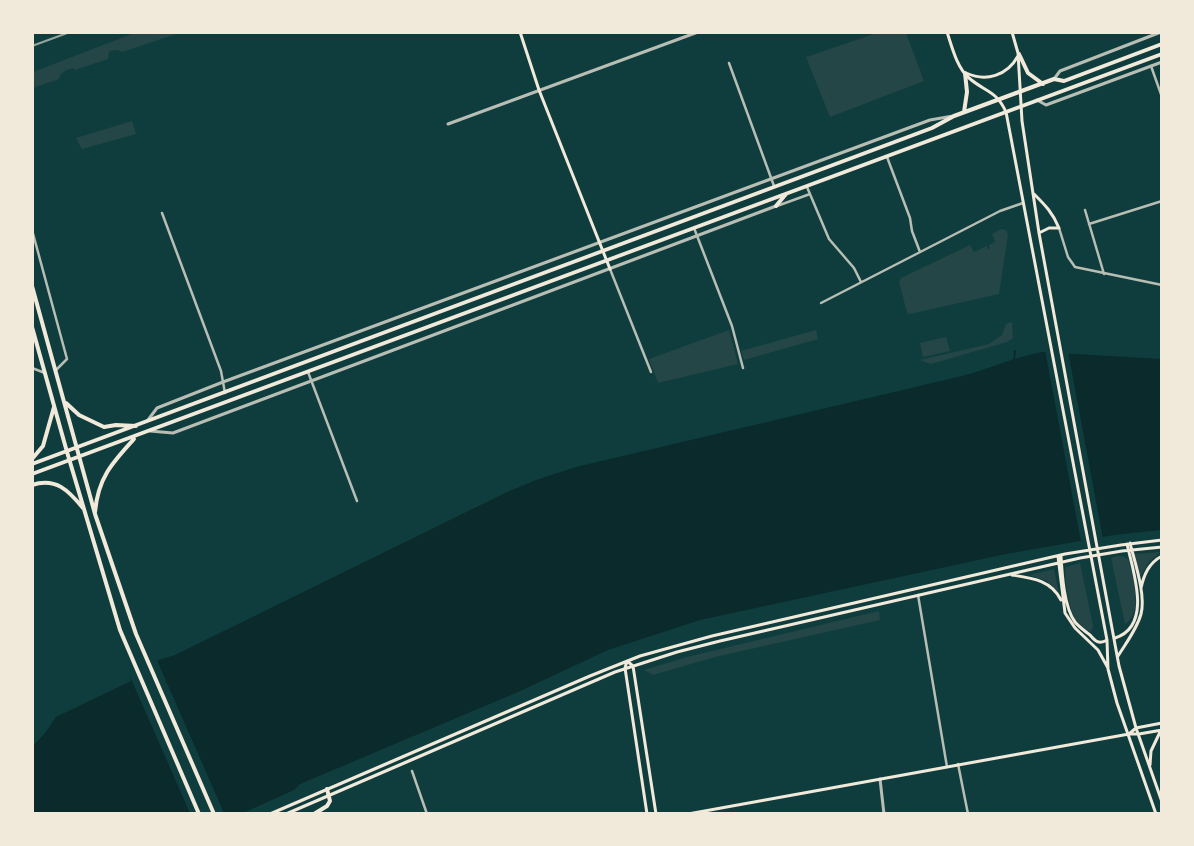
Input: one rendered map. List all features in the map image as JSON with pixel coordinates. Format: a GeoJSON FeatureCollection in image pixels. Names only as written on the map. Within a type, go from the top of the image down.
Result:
{"type":"FeatureCollection","features":[{"type":"Feature","properties":{"kind":"main road"},"geometry":{"type":"LineString","coordinates":[[520,32],[539,90],[610,269]]}},
{"type":"Feature","properties":{"kind":"main road"},"geometry":{"type":"LineString","coordinates":[[947,32],[965,73],[1000,99],[1006,112],[1107,640],[1108,669],[1119,710],[1156,814]]}},
{"type":"Feature","properties":{"kind":"main road"},"geometry":{"type":"LineString","coordinates":[[1012,32],[1018,54],[1020,106],[1039,233],[1114,638],[1124,687],[1162,802]]}},
{"type":"Feature","properties":{"kind":"main road"},"geometry":{"type":"LineString","coordinates":[[32,464],[139,426],[932,128],[964,112],[1054,79],[1064,81],[1162,44]]}},
{"type":"Feature","properties":{"kind":"main road"},"geometry":{"type":"LineString","coordinates":[[965,73],[984,77],[998,75],[1010,67],[1018,54]]}},
{"type":"Feature","properties":{"kind":"main road"},"geometry":{"type":"LineString","coordinates":[[1018,54],[1028,72],[1043,84]]}},
{"type":"Feature","properties":{"kind":"main road"},"geometry":{"type":"LineString","coordinates":[[32,474],[136,437],[886,155],[1162,54]]}},
{"type":"Feature","properties":{"kind":"main road"},"geometry":{"type":"LineString","coordinates":[[964,112],[967,92],[965,73]]}},
{"type":"Feature","properties":{"kind":"main road"},"geometry":{"type":"LineString","coordinates":[[776,206],[788,193]]}},
{"type":"Feature","properties":{"kind":"main road"},"geometry":{"type":"LineString","coordinates":[[1033,194],[1055,217],[1059,228],[1049,228],[1039,233]]}},
{"type":"Feature","properties":{"kind":"main road"},"geometry":{"type":"LineString","coordinates":[[32,286],[95,514],[146,661],[214,814]]}},
{"type":"Feature","properties":{"kind":"main road"},"geometry":{"type":"LineString","coordinates":[[32,327],[120,630],[199,814]]}},
{"type":"Feature","properties":{"kind":"main road"},"geometry":{"type":"LineString","coordinates":[[65,403],[79,415],[104,427],[116,425],[139,426]]}},
{"type":"Feature","properties":{"kind":"main road"},"geometry":{"type":"LineString","coordinates":[[32,460],[43,446],[55,405]]}},
{"type":"Feature","properties":{"kind":"main road"},"geometry":{"type":"LineString","coordinates":[[95,514],[96,498],[108,469],[136,437]]}},
{"type":"Feature","properties":{"kind":"main road"},"geometry":{"type":"LineString","coordinates":[[32,485],[44,482],[55,484],[70,492],[85,511]]}},
{"type":"Feature","properties":{"kind":"main road"},"geometry":{"type":"LineString","coordinates":[[270,814],[627,661],[712,636],[1059,556],[1162,540]]}},
{"type":"Feature","properties":{"kind":"main road"},"geometry":{"type":"LineString","coordinates":[[1114,638],[1125,632],[1135,618],[1138,607],[1129,544]]}},
{"type":"Feature","properties":{"kind":"main road"},"geometry":{"type":"LineString","coordinates":[[286,814],[625,668],[705,644],[1010,574],[1130,550],[1162,547]]}},
{"type":"Feature","properties":{"kind":"main road"},"geometry":{"type":"LineString","coordinates":[[1118,656],[1139,618],[1142,607],[1130,550]]}},
{"type":"Feature","properties":{"kind":"main road"},"geometry":{"type":"LineString","coordinates":[[1059,556],[1069,610],[1075,622],[1096,642],[1102,643],[1107,640]]}},
{"type":"Feature","properties":{"kind":"main road"},"geometry":{"type":"LineString","coordinates":[[1140,591],[1147,569],[1155,560],[1162,556]]}},
{"type":"Feature","properties":{"kind":"main road"},"geometry":{"type":"LineString","coordinates":[[1060,563],[1065,613],[1072,624],[1094,646],[1108,669]]}},
{"type":"Feature","properties":{"kind":"main road"},"geometry":{"type":"LineString","coordinates":[[1010,574],[1042,581],[1054,590],[1064,606]]}},
{"type":"Feature","properties":{"kind":"main road"},"geometry":{"type":"LineString","coordinates":[[627,661],[633,666],[656,814]]}},
{"type":"Feature","properties":{"kind":"main road"},"geometry":{"type":"LineString","coordinates":[[627,661],[625,668],[647,814]]}},
{"type":"Feature","properties":{"kind":"main road"},"geometry":{"type":"LineString","coordinates":[[1129,734],[1136,728],[1162,723]]}},
{"type":"Feature","properties":{"kind":"main road"},"geometry":{"type":"LineString","coordinates":[[691,813],[958,764],[1161,730]]}},
{"type":"Feature","properties":{"kind":"main road"},"geometry":{"type":"LineString","coordinates":[[1150,768],[1151,751],[1161,730]]}},
{"type":"Feature","properties":{"kind":"main road"},"geometry":{"type":"LineString","coordinates":[[314,814],[327,806],[330,801],[327,789]]}},
{"type":"Feature","properties":{"kind":"street"},"geometry":{"type":"LineString","coordinates":[[448,124],[698,32]]}},
{"type":"Feature","properties":{"kind":"street"},"geometry":{"type":"LineString","coordinates":[[1054,79],[1060,71],[1162,32]]}},
{"type":"Feature","properties":{"kind":"street"},"geometry":{"type":"LineString","coordinates":[[1037,100],[1046,105],[1162,62]]}},
{"type":"Feature","properties":{"kind":"street"},"geometry":{"type":"LineString","coordinates":[[729,63],[774,186]]}},
{"type":"Feature","properties":{"kind":"street"},"geometry":{"type":"LineString","coordinates":[[1151,66],[1162,97]]}},
{"type":"Feature","properties":{"kind":"street"},"geometry":{"type":"LineString","coordinates":[[147,423],[157,408],[224,382],[930,120],[954,116]]}},
{"type":"Feature","properties":{"kind":"street"},"geometry":{"type":"LineString","coordinates":[[886,155],[910,218],[912,232],[920,252]]}},
{"type":"Feature","properties":{"kind":"street"},"geometry":{"type":"LineString","coordinates":[[807,185],[829,239],[854,268],[861,282]]}},
{"type":"Feature","properties":{"kind":"street"},"geometry":{"type":"LineString","coordinates":[[150,431],[173,433],[810,194]]}},
{"type":"Feature","properties":{"kind":"street"},"geometry":{"type":"LineString","coordinates":[[1089,224],[1162,201]]}},
{"type":"Feature","properties":{"kind":"street"},"geometry":{"type":"LineString","coordinates":[[820,303],[1000,211],[1024,202]]}},
{"type":"Feature","properties":{"kind":"street"},"geometry":{"type":"LineString","coordinates":[[1085,210],[1104,274]]}},
{"type":"Feature","properties":{"kind":"street"},"geometry":{"type":"LineString","coordinates":[[162,213],[221,371],[225,393]]}},
{"type":"Feature","properties":{"kind":"street"},"geometry":{"type":"LineString","coordinates":[[694,227],[732,326],[743,368]]}},
{"type":"Feature","properties":{"kind":"street"},"geometry":{"type":"LineString","coordinates":[[1059,228],[1068,256],[1075,267],[1162,285]]}},
{"type":"Feature","properties":{"kind":"street"},"geometry":{"type":"LineString","coordinates":[[32,230],[67,358],[56,370]]}},
{"type":"Feature","properties":{"kind":"street"},"geometry":{"type":"LineString","coordinates":[[610,269],[651,372]]}},
{"type":"Feature","properties":{"kind":"street"},"geometry":{"type":"LineString","coordinates":[[32,368],[46,374]]}},
{"type":"Feature","properties":{"kind":"street"},"geometry":{"type":"LineString","coordinates":[[308,372],[358,501]]}},
{"type":"Feature","properties":{"kind":"street"},"geometry":{"type":"LineString","coordinates":[[918,595],[946,767]]}},
{"type":"Feature","properties":{"kind":"street"},"geometry":{"type":"LineString","coordinates":[[958,764],[968,814]]}},
{"type":"Feature","properties":{"kind":"street"},"geometry":{"type":"LineString","coordinates":[[412,771],[427,814]]}},
{"type":"Feature","properties":{"kind":"street"},"geometry":{"type":"LineString","coordinates":[[880,779],[884,814]]}},
{"type":"Feature","properties":{"kind":"shaded area"},"geometry":{"type":"Polygon","coordinates":[[[137,32],[179,33],[122,52],[111,51],[109,52],[108,59],[75,70],[73,68],[62,73],[59,79],[33,88],[33,72],[137,32]]]}},
{"type":"Feature","properties":{"kind":"shaded area"},"geometry":{"type":"Polygon","coordinates":[[[877,33],[906,33],[924,81],[830,117],[806,57],[877,33]]]}},
{"type":"Feature","properties":{"kind":"shaded area"},"geometry":{"type":"Polygon","coordinates":[[[132,121],[136,134],[82,149],[76,138],[132,121]]]}},
{"type":"Feature","properties":{"kind":"shaded area"},"geometry":{"type":"Polygon","coordinates":[[[1001,229],[1006,230],[1008,234],[999,294],[910,314],[907,313],[899,282],[901,278],[970,245],[974,252],[987,246],[990,249],[989,245],[995,242],[992,234],[1001,229]]]}},
{"type":"Feature","properties":{"kind":"shaded area"},"geometry":{"type":"Polygon","coordinates":[[[1012,322],[1013,338],[1007,342],[931,364],[920,360],[989,344],[1002,335],[1006,324],[1012,322]]]}},
{"type":"Feature","properties":{"kind":"shaded area"},"geometry":{"type":"Polygon","coordinates":[[[729,330],[738,364],[658,383],[649,359],[729,330]]]}},
{"type":"Feature","properties":{"kind":"shaded area"},"geometry":{"type":"Polygon","coordinates":[[[816,330],[818,339],[744,360],[741,351],[816,330]]]}},
{"type":"Feature","properties":{"kind":"shaded area"},"geometry":{"type":"Polygon","coordinates":[[[946,337],[950,351],[923,357],[920,343],[946,337]]]}},
{"type":"Feature","properties":{"kind":"shaded area"},"geometry":{"type":"Polygon","coordinates":[[[1042,352],[1161,359],[1161,530],[1114,535],[1006,554],[700,620],[608,650],[518,692],[300,784],[294,790],[243,813],[33,814],[33,746],[56,717],[131,681],[129,674],[153,662],[175,655],[507,492],[576,467],[962,376],[1042,352]]]}},
{"type":"Feature","properties":{"kind":"shaded area"},"geometry":{"type":"Polygon","coordinates":[[[1161,552],[1148,563],[1140,578],[1135,554],[1161,552]]]}},
{"type":"Feature","properties":{"kind":"shaded area"},"geometry":{"type":"Polygon","coordinates":[[[1123,556],[1128,559],[1136,594],[1134,612],[1131,619],[1125,624],[1111,558],[1123,556]]]}},
{"type":"Feature","properties":{"kind":"shaded area"},"geometry":{"type":"Polygon","coordinates":[[[1080,563],[1093,626],[1091,632],[1075,619],[1066,585],[1066,567],[1080,563]]]}},
{"type":"Feature","properties":{"kind":"shaded area"},"geometry":{"type":"Polygon","coordinates":[[[1054,569],[1059,594],[1047,581],[1030,575],[1054,569]]]}},
{"type":"Feature","properties":{"kind":"shaded area"},"geometry":{"type":"Polygon","coordinates":[[[879,611],[880,620],[715,657],[653,675],[644,670],[687,657],[879,611]]]}},
{"type":"Feature","properties":{"kind":"pier"},"geometry":{"type":"Polygon","coordinates":[[[1045,350],[1068,351],[1103,539],[1081,542],[1045,350]]]}},
{"type":"Feature","properties":{"kind":"pier"},"geometry":{"type":"Polygon","coordinates":[[[156,658],[224,813],[190,813],[128,672],[156,658]]]}},
{"type":"Feature","properties":{"kind":"waterway"},"geometry":{"type":"LineString","coordinates":[[1014,361],[1015,351]]}},
{"type":"Feature","properties":{"kind":"railway"},"geometry":{"type":"LineString","coordinates":[[32,46],[70,32]]}}]}
